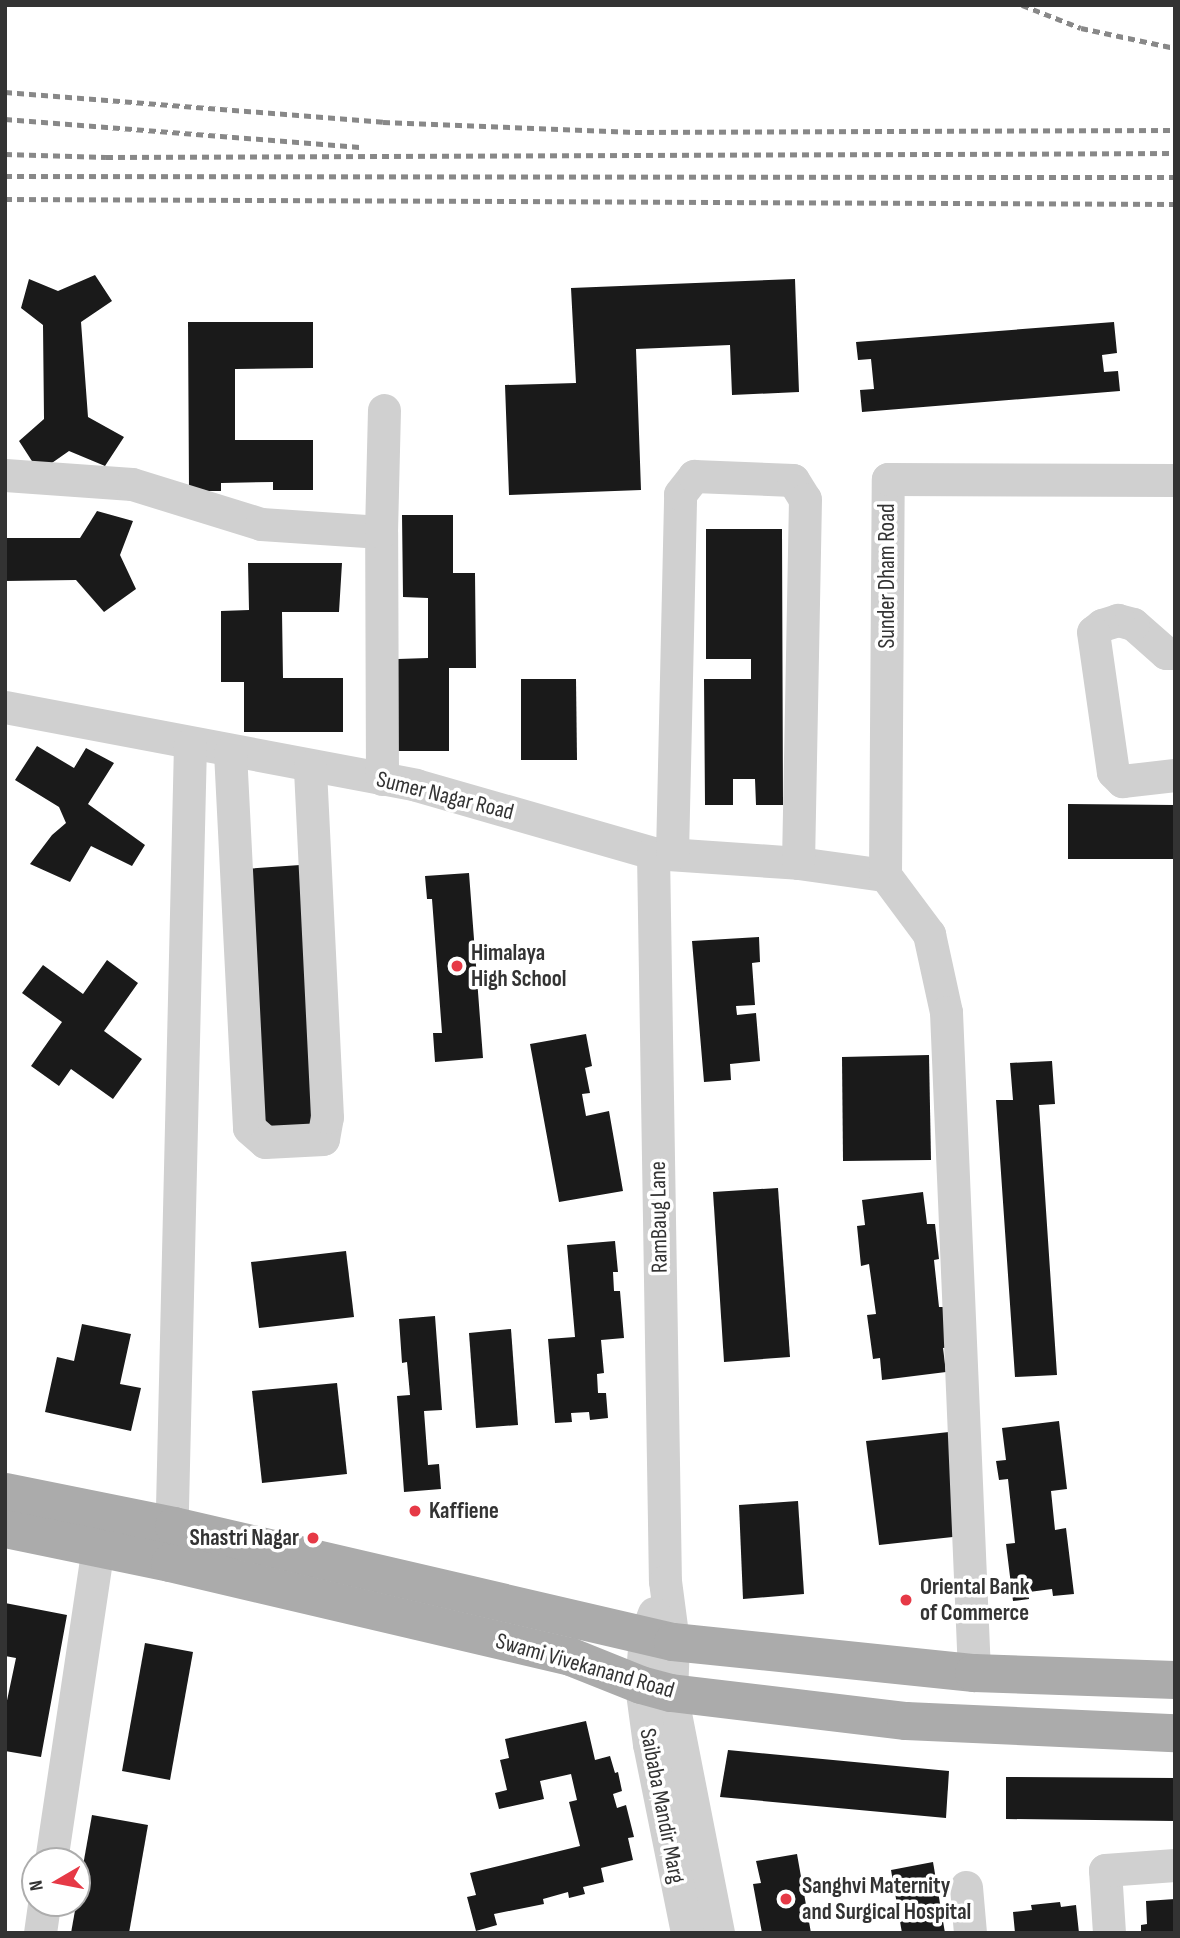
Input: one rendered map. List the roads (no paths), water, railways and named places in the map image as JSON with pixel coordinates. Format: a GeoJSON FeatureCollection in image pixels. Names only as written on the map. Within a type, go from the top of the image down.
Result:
{"type":"FeatureCollection","features":[{"type":"Feature","properties":{"kind":"main road","name":"Swami Vivekanand Road"},"geometry":{"type":"LineString","coordinates":[[5,1492],[172,1544],[571,1657],[656,1689],[906,1721],[1175,1733]]}},
{"type":"Feature","properties":{"kind":"main road","name":"Swami Vivekanand Road"},"geometry":{"type":"LineString","coordinates":[[5,1530],[98,1547],[172,1544],[659,1639],[974,1674],[1175,1680]]}},
{"type":"Feature","properties":{"kind":"street"},"geometry":{"type":"LineString","coordinates":[[382,779],[381,532],[384,410]]}},
{"type":"Feature","properties":{"kind":"street"},"geometry":{"type":"LineString","coordinates":[[5,475],[132,484],[261,524],[381,532]]}},
{"type":"Feature","properties":{"kind":"street","name":"RamBaug Lane"},"geometry":{"type":"LineString","coordinates":[[665,1581],[663,853],[680,494],[694,476],[793,480],[805,499],[798,863]]}},
{"type":"Feature","properties":{"kind":"street","name":"Sunder Dham Road"},"geometry":{"type":"LineString","coordinates":[[885,875],[888,479],[1175,480]]}},
{"type":"Feature","properties":{"kind":"street"},"geometry":{"type":"LineString","coordinates":[[1175,653],[1166,653],[1133,624],[1118,620],[1102,625],[1093,632],[1113,772],[1122,781],[1175,775]]}},
{"type":"Feature","properties":{"kind":"street","name":"Sumer Nagar Road"},"geometry":{"type":"LineString","coordinates":[[5,707],[416,786],[663,853],[798,863],[885,875]]}},
{"type":"Feature","properties":{"kind":"street"},"geometry":{"type":"LineString","coordinates":[[172,1544],[190,744]]}},
{"type":"Feature","properties":{"kind":"street"},"geometry":{"type":"LineString","coordinates":[[230,752],[250,1128],[265,1142],[323,1139],[327,1117],[310,766]]}},
{"type":"Feature","properties":{"kind":"street"},"geometry":{"type":"LineString","coordinates":[[885,875],[929,934],[946,1012],[974,1674]]}},
{"type":"Feature","properties":{"kind":"street"},"geometry":{"type":"LineString","coordinates":[[53,1847],[98,1547]]}},
{"type":"Feature","properties":{"kind":"street","name":"Saibaba Mandir Marg"},"geometry":{"type":"LineString","coordinates":[[665,1581],[649,1744],[687,1933]]}},
{"type":"Feature","properties":{"kind":"street","name":"Saibaba Mandir Marg"},"geometry":{"type":"LineString","coordinates":[[656,1689],[718,1933]]}},
{"type":"Feature","properties":{"kind":"street"},"geometry":{"type":"LineString","coordinates":[[1109,1933],[1105,1870],[1175,1865]]}},
{"type":"Feature","properties":{"kind":"street"},"geometry":{"type":"LineString","coordinates":[[966,1888],[970,1933]]}},
{"type":"Feature","properties":{"kind":"railway"},"geometry":{"type":"LineString","coordinates":[[1022,5],[1081,28],[1175,48]]}},
{"type":"Feature","properties":{"kind":"railway"},"geometry":{"type":"LineString","coordinates":[[5,92],[383,122],[635,132],[1175,130]]}},
{"type":"Feature","properties":{"kind":"railway"},"geometry":{"type":"LineString","coordinates":[[5,119],[360,147]]}},
{"type":"Feature","properties":{"kind":"railway"},"geometry":{"type":"LineString","coordinates":[[5,154],[106,157],[1175,153]]}},
{"type":"Feature","properties":{"kind":"railway"},"geometry":{"type":"LineString","coordinates":[[5,176],[1175,177]]}},
{"type":"Feature","properties":{"kind":"railway"},"geometry":{"type":"LineString","coordinates":[[5,199],[1175,204]]}},
{"type":"Feature","properties":{"kind":"place","name":"Himalaya High School"},"geometry":{"type":"Point","coordinates":[457,966]}},
{"type":"Feature","properties":{"kind":"place","name":"Kaffiene"},"geometry":{"type":"Point","coordinates":[415,1511]}},
{"type":"Feature","properties":{"kind":"place","name":"Shastri Nagar"},"geometry":{"type":"Point","coordinates":[313,1538]}},
{"type":"Feature","properties":{"kind":"place","name":"Oriental Bank of Commerce"},"geometry":{"type":"Point","coordinates":[906,1600]}},
{"type":"Feature","properties":{"kind":"place","name":"Sanghvi Maternity and Surgical Hospital"},"geometry":{"type":"Point","coordinates":[786,1899]}}]}
